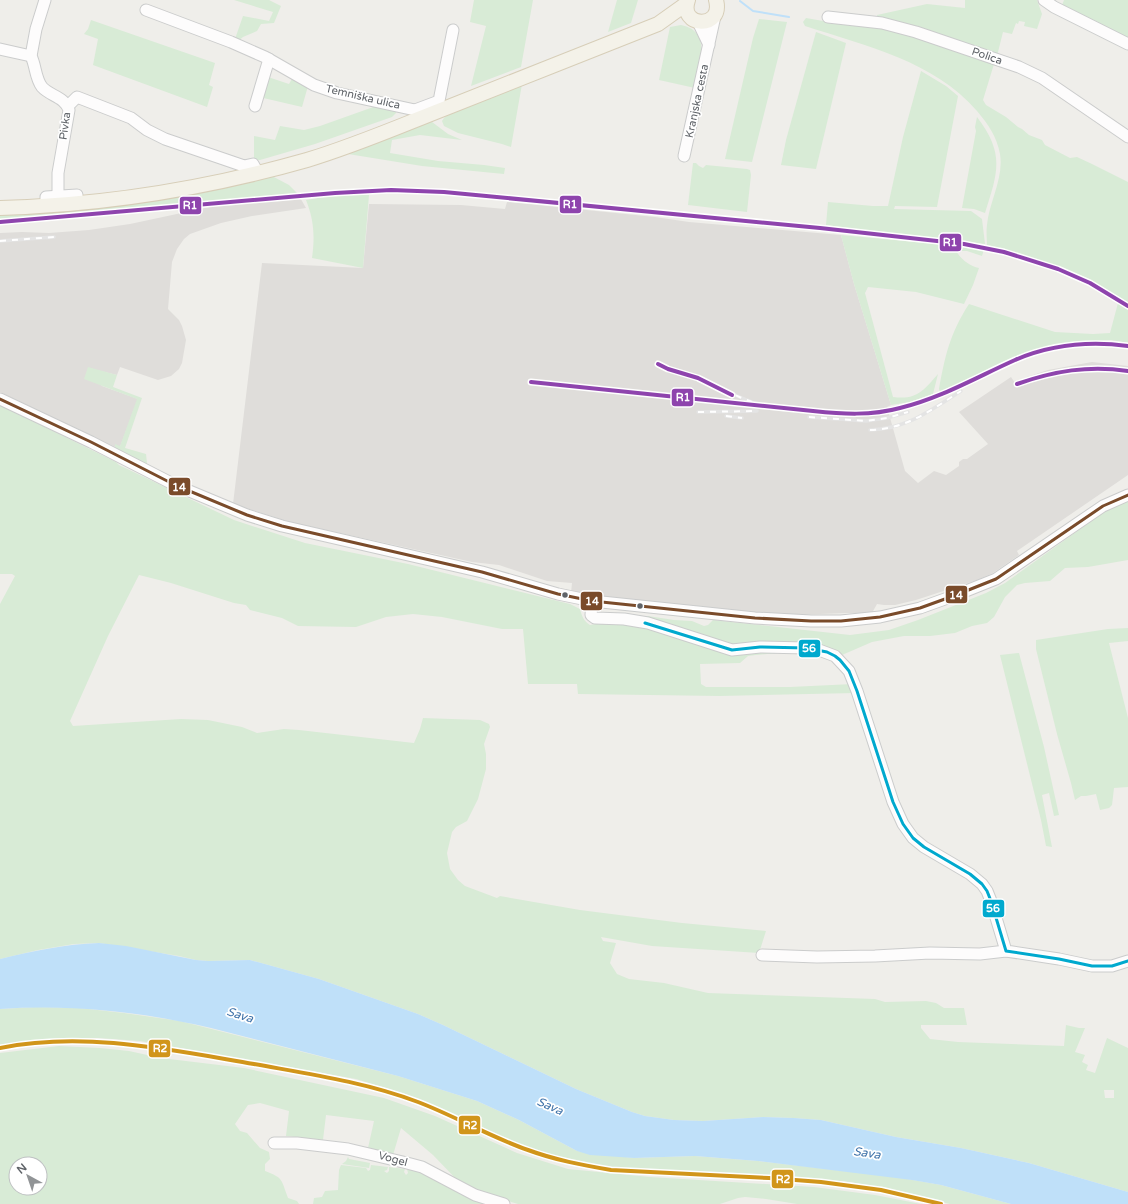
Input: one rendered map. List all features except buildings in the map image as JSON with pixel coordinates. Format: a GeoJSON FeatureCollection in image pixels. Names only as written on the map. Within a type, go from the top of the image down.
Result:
{"type":"FeatureCollection","features":[{"type":"Feature","properties":{"kind":"main road"},"geometry":{"type":"LineString","coordinates":[[687,2],[688,13],[695,21]]}},
{"type":"Feature","properties":{"kind":"main road"},"geometry":{"type":"LineString","coordinates":[[658,24],[687,2]]}},
{"type":"Feature","properties":{"kind":"main road"},"geometry":{"type":"LineString","coordinates":[[0,208],[46,201],[128,198],[176,191],[252,168],[307,160],[339,150],[420,113],[658,24],[709,21],[719,6]]}},
{"type":"Feature","properties":{"kind":"street","name":"Pivka"},"geometry":{"type":"LineString","coordinates":[[45,0],[36,29],[31,56],[34,61],[39,82],[43,87],[68,106],[69,110],[58,173],[58,196]]}},
{"type":"Feature","properties":{"kind":"street"},"geometry":{"type":"LineString","coordinates":[[1044,0],[1054,7],[1128,44]]}},
{"type":"Feature","properties":{"kind":"street","name":"Kranjska cesta"},"geometry":{"type":"LineString","coordinates":[[684,156],[719,6]]}},
{"type":"Feature","properties":{"kind":"street","name":"Temniška ulica"},"geometry":{"type":"LineString","coordinates":[[146,10],[231,42],[269,59],[314,85],[337,93],[420,113]]}},
{"type":"Feature","properties":{"kind":"street","name":"Polica"},"geometry":{"type":"LineString","coordinates":[[828,17],[882,23],[916,32],[1019,67],[1042,78],[1128,137]]}},
{"type":"Feature","properties":{"kind":"street"},"geometry":{"type":"LineString","coordinates":[[695,21],[709,45]]}},
{"type":"Feature","properties":{"kind":"street"},"geometry":{"type":"LineString","coordinates":[[420,113],[439,101],[453,30]]}},
{"type":"Feature","properties":{"kind":"street"},"geometry":{"type":"LineString","coordinates":[[0,49],[31,56]]}},
{"type":"Feature","properties":{"kind":"street"},"geometry":{"type":"LineString","coordinates":[[255,106],[269,59]]}},
{"type":"Feature","properties":{"kind":"street"},"geometry":{"type":"LineString","coordinates":[[68,106],[77,97],[131,118],[147,130],[165,139],[252,168]]}},
{"type":"Feature","properties":{"kind":"street"},"geometry":{"type":"LineString","coordinates":[[46,201],[58,196],[77,199]]}},
{"type":"Feature","properties":{"kind":"street"},"geometry":{"type":"LineString","coordinates":[[0,399],[91,442],[175,485],[247,516],[282,526],[482,572],[558,594],[592,601],[755,618],[840,621],[880,617],[920,608],[996,579],[1103,506],[1128,494]]}},
{"type":"Feature","properties":{"kind":"street"},"geometry":{"type":"LineString","coordinates":[[592,601],[591,615],[595,618],[624,619],[648,623],[732,650],[760,647],[806,648],[819,650],[834,656],[849,671],[852,678],[893,802],[903,824],[913,838],[924,847],[970,874],[982,884],[991,901],[1006,952]]}},
{"type":"Feature","properties":{"kind":"street"},"geometry":{"type":"LineString","coordinates":[[762,955],[817,957],[930,953],[980,954],[1006,952],[1059,959],[1092,966],[1112,966],[1128,961]]}},
{"type":"Feature","properties":{"kind":"street","name":"Vogel"},"geometry":{"type":"LineString","coordinates":[[274,1143],[297,1143],[348,1148],[407,1163],[422,1167],[475,1195],[504,1204]]}},
{"type":"Feature","properties":{"kind":"shaded area"},"geometry":{"type":"Polygon","coordinates":[[[298,194],[306,208],[252,216],[221,223],[190,234],[184,239],[177,249],[172,262],[168,309],[179,320],[186,340],[182,363],[179,369],[171,376],[158,380],[120,367],[117,375],[88,368],[102,386],[138,399],[120,447],[115,445],[115,447],[0,392],[0,233],[49,233],[89,230],[130,224],[219,205],[238,199],[298,194]]]}},
{"type":"Feature","properties":{"kind":"shaded area"},"geometry":{"type":"Polygon","coordinates":[[[507,202],[655,217],[689,222],[841,235],[854,284],[891,405],[887,407],[905,471],[918,483],[934,471],[946,475],[959,466],[959,462],[963,459],[967,459],[988,444],[959,412],[1011,377],[1015,383],[1048,370],[1092,362],[1128,366],[1128,475],[1017,551],[1019,555],[993,573],[977,580],[916,600],[895,605],[877,604],[872,613],[791,615],[750,613],[644,603],[571,593],[572,583],[547,581],[499,565],[472,562],[290,522],[233,504],[262,263],[363,268],[369,204],[461,205],[505,209],[507,202]]]}},
{"type":"Feature","properties":{"kind":"green space"},"geometry":{"type":"Polygon","coordinates":[[[234,0],[269,0],[281,6],[274,23],[261,24],[257,31],[243,37],[238,41],[235,39],[243,16],[269,21],[273,12],[234,0]]]}},
{"type":"Feature","properties":{"kind":"green space"},"geometry":{"type":"Polygon","coordinates":[[[474,0],[533,0],[521,67],[471,86],[486,26],[470,22],[474,0]]]}},
{"type":"Feature","properties":{"kind":"green space"},"geometry":{"type":"Polygon","coordinates":[[[617,0],[638,0],[631,23],[608,32],[617,0]]]}},
{"type":"Feature","properties":{"kind":"green space"},"geometry":{"type":"Polygon","coordinates":[[[965,0],[1037,0],[1042,14],[1037,29],[1024,26],[1025,22],[1019,21],[1018,24],[1016,23],[1012,34],[1003,32],[997,56],[878,19],[877,15],[927,4],[965,8],[965,0]]]}},
{"type":"Feature","properties":{"kind":"green space"},"geometry":{"type":"Polygon","coordinates":[[[1064,0],[1128,0],[1128,42],[1061,8],[1064,0]]]}},
{"type":"Feature","properties":{"kind":"green space"},"geometry":{"type":"Polygon","coordinates":[[[806,18],[846,25],[889,29],[994,64],[983,100],[986,105],[1006,117],[1029,135],[1042,140],[1045,145],[1070,158],[1077,157],[1128,182],[1128,303],[1075,274],[1051,264],[987,246],[988,216],[998,181],[1001,163],[997,142],[992,131],[981,116],[960,94],[941,79],[920,67],[875,48],[805,26],[803,22],[806,18]]]}},
{"type":"Feature","properties":{"kind":"green space"},"geometry":{"type":"Polygon","coordinates":[[[759,19],[787,22],[752,162],[725,159],[753,38],[759,19]]]}},
{"type":"Feature","properties":{"kind":"green space"},"geometry":{"type":"Polygon","coordinates":[[[91,20],[215,63],[209,85],[213,87],[207,107],[93,65],[98,39],[84,34],[88,29],[91,20]]]}},
{"type":"Feature","properties":{"kind":"green space"},"geometry":{"type":"Polygon","coordinates":[[[681,25],[691,29],[697,34],[701,42],[701,60],[695,88],[659,80],[670,27],[681,25]]]}},
{"type":"Feature","properties":{"kind":"green space"},"geometry":{"type":"Polygon","coordinates":[[[816,32],[846,43],[816,169],[781,165],[786,140],[816,32]]]}},
{"type":"Feature","properties":{"kind":"green space"},"geometry":{"type":"Polygon","coordinates":[[[921,71],[946,86],[958,96],[937,207],[895,206],[894,209],[971,211],[982,219],[985,244],[826,225],[828,202],[888,206],[903,137],[921,71]]]}},
{"type":"Feature","properties":{"kind":"green space"},"geometry":{"type":"Polygon","coordinates":[[[265,76],[289,84],[293,77],[308,86],[302,107],[259,97],[265,76]]]}},
{"type":"Feature","properties":{"kind":"green space"},"geometry":{"type":"Polygon","coordinates":[[[522,84],[511,147],[458,133],[444,126],[442,121],[450,113],[522,84]]]}},
{"type":"Feature","properties":{"kind":"green space"},"geometry":{"type":"Polygon","coordinates":[[[379,105],[396,110],[396,113],[392,117],[315,144],[260,160],[255,160],[254,158],[254,136],[275,140],[280,126],[304,130],[320,126],[379,105]]]}},
{"type":"Feature","properties":{"kind":"green space"},"geometry":{"type":"Polygon","coordinates":[[[977,117],[992,142],[996,164],[996,174],[985,213],[974,209],[962,208],[976,131],[975,127],[977,117]]]}},
{"type":"Feature","properties":{"kind":"green space"},"geometry":{"type":"Polygon","coordinates":[[[432,122],[448,134],[462,140],[420,135],[392,140],[390,153],[438,161],[505,168],[504,174],[422,166],[348,154],[427,123],[432,122]]]}},
{"type":"Feature","properties":{"kind":"green space"},"geometry":{"type":"Polygon","coordinates":[[[693,163],[696,163],[703,168],[706,165],[750,170],[751,175],[747,212],[688,205],[693,163]]]}},
{"type":"Feature","properties":{"kind":"green space"},"geometry":{"type":"Polygon","coordinates":[[[272,176],[289,185],[298,194],[0,219],[0,213],[272,176]]]}},
{"type":"Feature","properties":{"kind":"green space"},"geometry":{"type":"Polygon","coordinates":[[[344,195],[369,195],[363,268],[312,258],[313,228],[311,214],[306,200],[344,195]]]}},
{"type":"Feature","properties":{"kind":"green space"},"geometry":{"type":"Polygon","coordinates":[[[841,235],[984,249],[982,256],[967,251],[956,251],[966,262],[979,268],[964,304],[916,292],[868,287],[865,293],[893,397],[901,398],[914,396],[923,390],[938,374],[933,394],[910,402],[891,405],[854,284],[841,235]]]}},
{"type":"Feature","properties":{"kind":"green space"},"geometry":{"type":"Polygon","coordinates":[[[1118,303],[1128,310],[1128,343],[1111,340],[1046,347],[1018,356],[940,392],[941,377],[949,345],[957,325],[969,304],[1055,332],[1093,334],[1110,333],[1118,303]]]}},
{"type":"Feature","properties":{"kind":"green space"},"geometry":{"type":"Polygon","coordinates":[[[88,367],[117,375],[113,387],[142,398],[125,448],[146,454],[147,463],[145,465],[115,449],[115,444],[120,446],[137,399],[84,379],[88,367]]]}},
{"type":"Feature","properties":{"kind":"green space"},"geometry":{"type":"Polygon","coordinates":[[[0,405],[116,462],[119,465],[234,520],[305,543],[408,564],[570,604],[580,609],[586,622],[590,625],[607,622],[624,624],[647,628],[686,639],[788,652],[748,656],[740,663],[700,664],[701,684],[706,687],[790,687],[853,684],[856,693],[720,696],[578,694],[577,684],[528,684],[523,629],[502,629],[442,617],[413,614],[386,617],[356,627],[298,626],[282,618],[250,610],[246,605],[234,603],[171,583],[139,575],[108,636],[70,721],[73,726],[181,719],[208,720],[242,727],[257,733],[284,729],[414,743],[423,718],[480,720],[489,724],[490,727],[484,744],[486,769],[478,799],[467,821],[456,827],[452,832],[447,853],[450,869],[458,880],[465,886],[497,898],[500,896],[580,910],[682,923],[766,931],[759,953],[652,946],[601,937],[603,941],[616,943],[610,963],[617,974],[629,979],[664,983],[708,993],[875,999],[885,1002],[926,1001],[936,1003],[944,1008],[964,1008],[967,1025],[921,1025],[921,1028],[930,1039],[958,1042],[1064,1046],[1066,1025],[1085,1028],[1075,1052],[1085,1055],[1082,1062],[1088,1065],[1086,1070],[1095,1073],[1107,1038],[1128,1048],[1128,1192],[1029,1163],[961,1148],[896,1137],[821,1120],[763,1117],[703,1121],[674,1120],[645,1116],[576,1089],[418,1014],[319,979],[250,960],[196,960],[99,943],[74,944],[38,950],[0,959],[0,604],[15,576],[12,574],[0,574],[0,405]],[[1104,1090],[1105,1098],[1114,1098],[1114,1090],[1104,1090]]]}},
{"type":"Feature","properties":{"kind":"green space"},"geometry":{"type":"Polygon","coordinates":[[[1128,501],[1128,560],[1088,567],[1065,568],[1050,581],[1017,585],[1005,597],[994,617],[987,623],[972,626],[955,633],[930,636],[904,636],[872,642],[842,655],[835,652],[733,646],[646,617],[692,621],[704,626],[708,625],[713,620],[850,635],[889,630],[986,593],[1005,583],[1104,512],[1128,501]]]}},
{"type":"Feature","properties":{"kind":"green space"},"geometry":{"type":"Polygon","coordinates":[[[1128,628],[1128,641],[1109,643],[1128,718],[1128,787],[1114,788],[1112,805],[1109,808],[1100,810],[1096,794],[1081,796],[1075,800],[1036,649],[1036,640],[1108,629],[1128,628]]]}},
{"type":"Feature","properties":{"kind":"green space"},"geometry":{"type":"Polygon","coordinates":[[[1019,653],[1044,747],[1059,815],[1054,816],[1049,793],[1042,795],[1052,847],[1046,846],[1041,820],[1000,655],[1019,653]]]}},
{"type":"Feature","properties":{"kind":"green space"},"geometry":{"type":"Polygon","coordinates":[[[36,1007],[80,1008],[180,1021],[398,1076],[477,1101],[519,1120],[577,1151],[634,1158],[695,1156],[758,1161],[896,1177],[941,1185],[1011,1204],[950,1204],[883,1188],[850,1182],[794,1177],[609,1167],[579,1163],[527,1148],[405,1094],[356,1079],[140,1041],[98,1038],[48,1039],[0,1045],[0,1009],[36,1007]]]}},
{"type":"Feature","properties":{"kind":"green space"},"geometry":{"type":"Polygon","coordinates":[[[59,1046],[129,1051],[161,1058],[244,1068],[384,1098],[435,1116],[517,1153],[568,1169],[650,1177],[814,1187],[875,1195],[921,1204],[797,1204],[745,1197],[720,1204],[518,1204],[471,1190],[459,1182],[433,1155],[401,1128],[393,1155],[368,1148],[374,1121],[326,1115],[323,1140],[286,1136],[289,1111],[260,1103],[248,1105],[235,1124],[240,1131],[247,1133],[260,1148],[269,1152],[270,1159],[265,1164],[265,1171],[279,1178],[283,1183],[288,1198],[297,1201],[299,1204],[0,1204],[0,1053],[59,1046]]]}},
{"type":"Feature","properties":{"kind":"green space"},"geometry":{"type":"Polygon","coordinates":[[[348,1157],[349,1159],[370,1163],[369,1168],[342,1164],[348,1157]]]}},
{"type":"Feature","properties":{"kind":"green space"},"geometry":{"type":"Polygon","coordinates":[[[341,1165],[366,1168],[368,1171],[370,1170],[371,1165],[388,1167],[387,1170],[384,1171],[387,1173],[389,1171],[389,1167],[405,1169],[404,1172],[406,1175],[408,1173],[407,1169],[421,1171],[447,1187],[474,1199],[491,1204],[313,1204],[314,1198],[322,1197],[325,1191],[338,1190],[339,1170],[341,1165]]]}},
{"type":"Feature","properties":{"kind":"water","name":"Sava"},"geometry":{"type":"Polygon","coordinates":[[[99,943],[126,946],[196,960],[250,960],[319,979],[418,1014],[576,1089],[645,1116],[674,1120],[703,1121],[763,1117],[821,1120],[896,1137],[961,1148],[1029,1163],[1128,1192],[1128,1204],[1011,1204],[941,1185],[912,1180],[758,1161],[695,1156],[634,1158],[590,1155],[577,1151],[519,1120],[477,1101],[398,1076],[211,1028],[185,1022],[107,1011],[54,1008],[0,1009],[0,959],[49,948],[99,943]]]}},
{"type":"Feature","properties":{"kind":"waterway"},"geometry":{"type":"LineString","coordinates":[[740,1],[753,11],[789,17]]}},
{"type":"Feature","properties":{"kind":"railway"},"geometry":{"type":"LineString","coordinates":[[0,222],[335,193],[391,190],[444,192],[820,228],[964,244],[1004,252],[1058,269],[1090,283],[1128,306]]}},
{"type":"Feature","properties":{"kind":"railway"},"geometry":{"type":"LineString","coordinates":[[0,241],[54,237]]}},
{"type":"Feature","properties":{"kind":"railway"},"geometry":{"type":"LineString","coordinates":[[531,382],[824,412],[867,413],[889,411],[930,399],[1015,360],[1042,351],[1085,344],[1128,346]]}},
{"type":"Feature","properties":{"kind":"railway"},"geometry":{"type":"LineString","coordinates":[[658,364],[697,378],[752,402]]}},
{"type":"Feature","properties":{"kind":"railway"},"geometry":{"type":"LineString","coordinates":[[1017,384],[1031,379],[1072,370],[1114,369],[1128,371]]}},
{"type":"Feature","properties":{"kind":"railway"},"geometry":{"type":"LineString","coordinates":[[870,430],[883,429],[907,422],[929,411],[961,391]]}},
{"type":"Feature","properties":{"kind":"railway"},"geometry":{"type":"LineString","coordinates":[[698,412],[757,411]]}},
{"type":"Feature","properties":{"kind":"railway"},"geometry":{"type":"LineString","coordinates":[[809,417],[866,421],[887,418],[908,412]]}},
{"type":"Feature","properties":{"kind":"railway"},"geometry":{"type":"LineString","coordinates":[[726,416],[742,418]]}},
{"type":"Feature","properties":{"kind":"transit line","name":"R1"},"geometry":{"type":"LineString","coordinates":[[0,222],[335,193],[391,190],[444,192],[820,228],[964,244],[1004,252],[1058,269],[1090,283],[1128,306]]}},
{"type":"Feature","properties":{"kind":"transit line","name":"R1"},"geometry":{"type":"LineString","coordinates":[[531,382],[824,412],[867,413],[889,411],[930,399],[1015,360],[1042,351],[1085,344],[1128,346]]}},
{"type":"Feature","properties":{"kind":"transit line","name":"R1"},"geometry":{"type":"LineString","coordinates":[[658,364],[668,369],[698,378],[732,395]]}},
{"type":"Feature","properties":{"kind":"transit line","name":"R1"},"geometry":{"type":"LineString","coordinates":[[1017,384],[1031,379],[1072,370],[1114,369],[1128,371]]}},
{"type":"Feature","properties":{"kind":"transit line","name":"14"},"geometry":{"type":"LineString","coordinates":[[0,399],[91,442],[175,485],[247,515],[282,526],[482,572],[558,594],[592,601],[755,618],[841,621],[880,617],[920,608],[996,579],[1103,506],[1128,495]]}},
{"type":"Feature","properties":{"kind":"transit line","name":"56"},"geometry":{"type":"LineString","coordinates":[[645,623],[732,650],[760,647],[806,648],[827,652],[835,656],[849,671],[857,691],[893,802],[903,824],[913,838],[924,847],[970,874],[982,884],[991,901],[1006,951],[1059,959],[1092,966],[1112,966],[1128,961]]}},
{"type":"Feature","properties":{"kind":"transit line","name":"R2"},"geometry":{"type":"LineString","coordinates":[[0,1048],[32,1043],[64,1041],[128,1044],[191,1053],[316,1075],[378,1089],[418,1102],[486,1133],[538,1154],[579,1164],[611,1170],[821,1182],[881,1190],[941,1204]]}}]}
